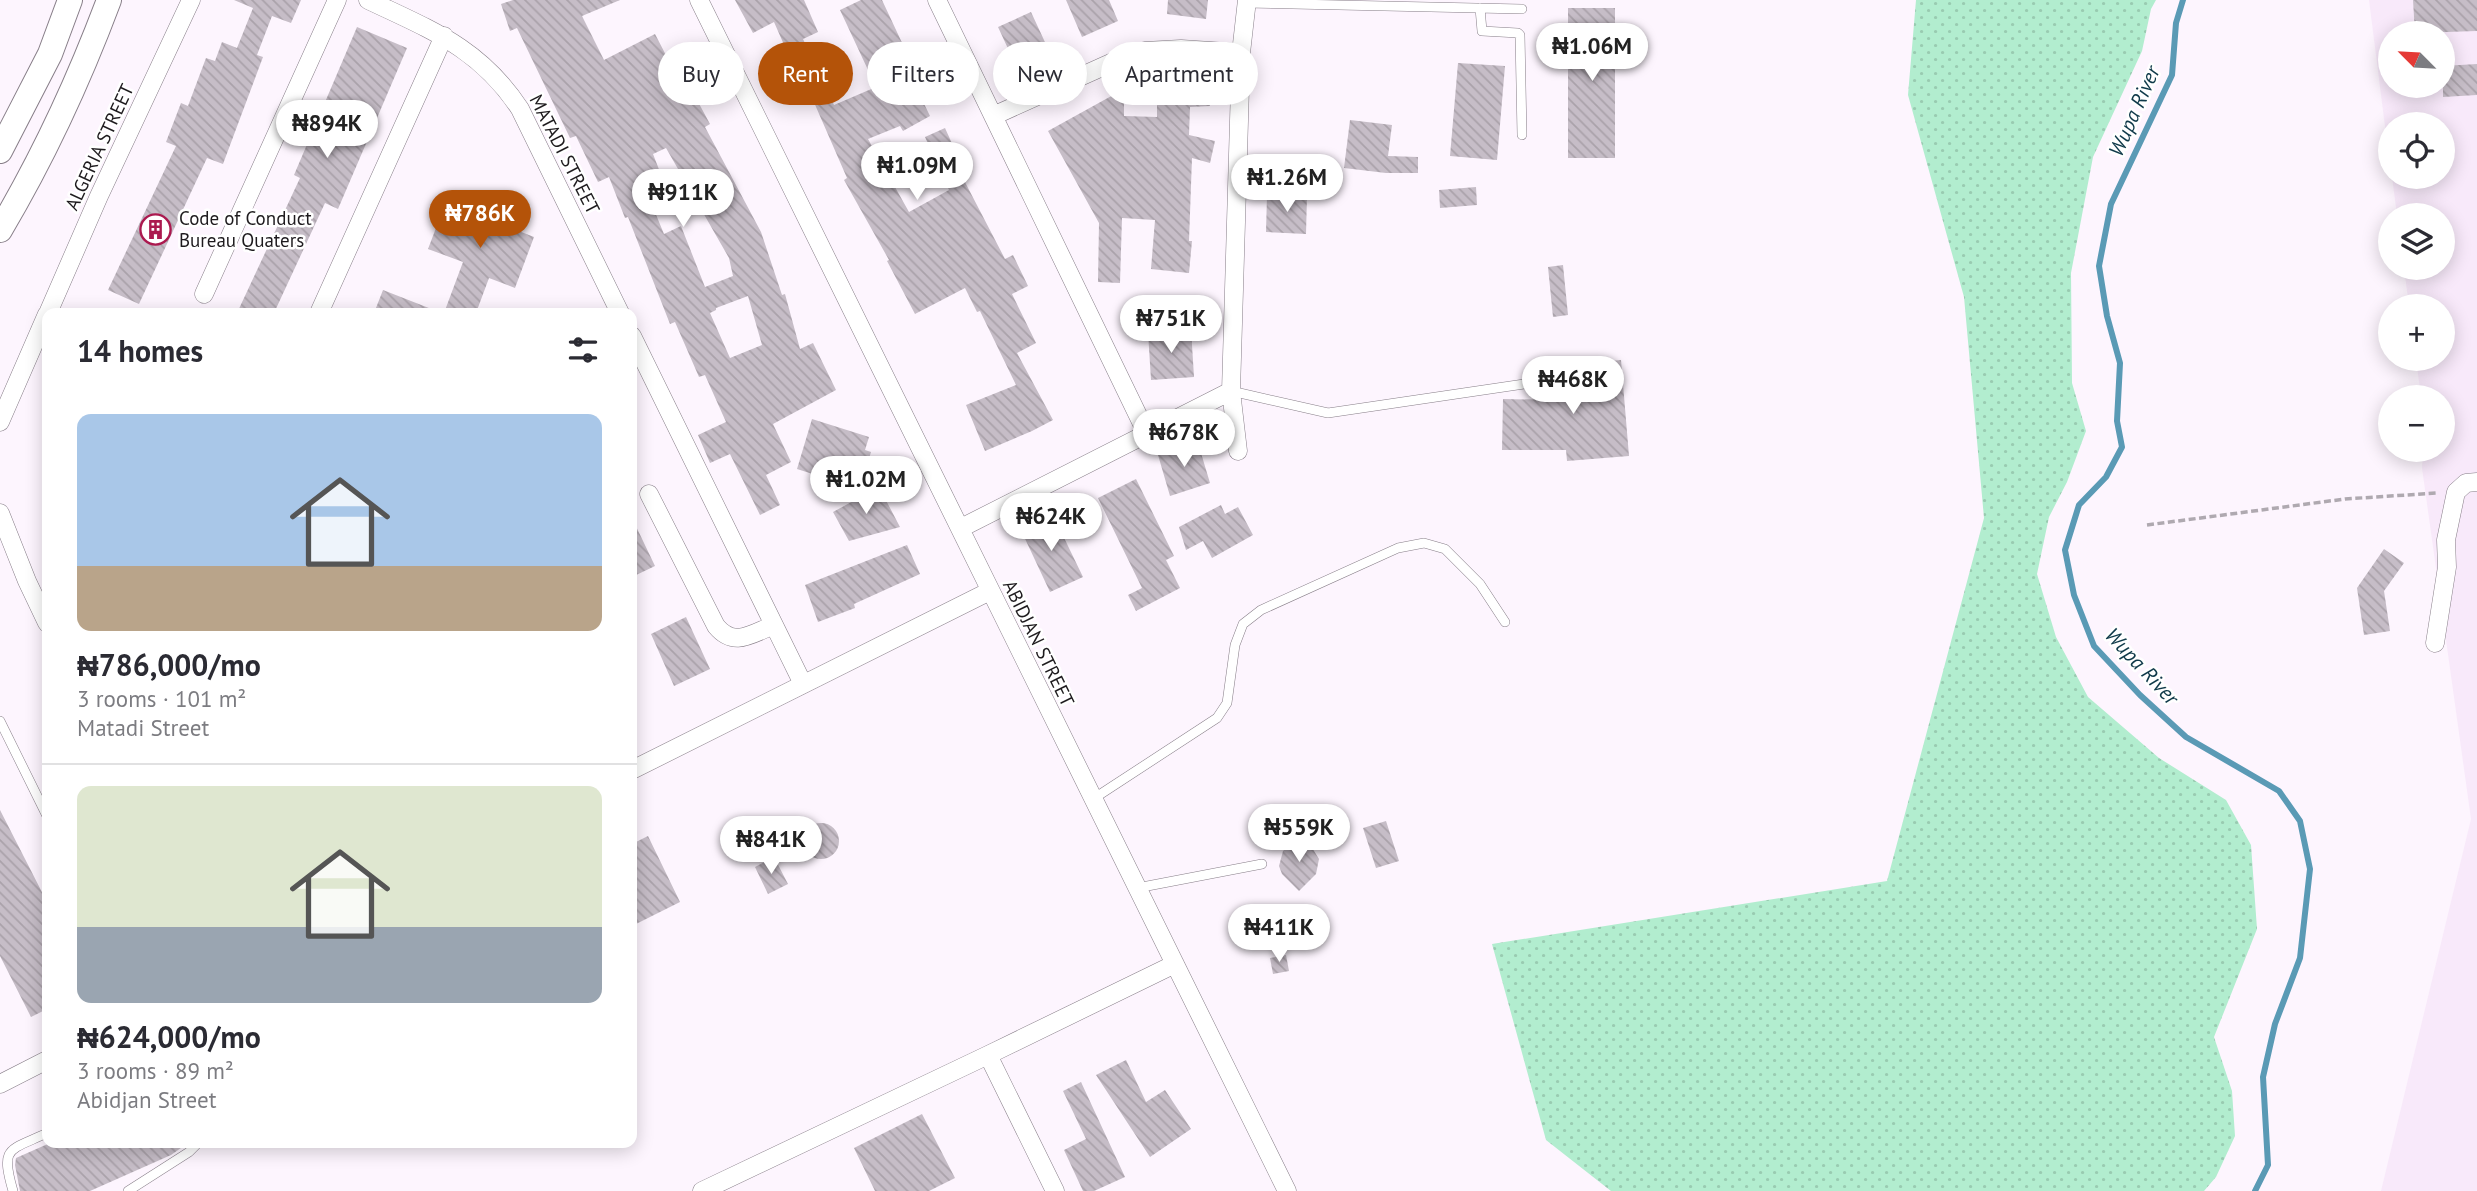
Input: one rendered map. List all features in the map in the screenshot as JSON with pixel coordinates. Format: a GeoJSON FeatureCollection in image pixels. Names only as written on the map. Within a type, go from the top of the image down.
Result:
{"type":"FeatureCollection","features":[{"type":"Feature","properties":{"kind":"main road"},"geometry":{"type":"LineString","coordinates":[[0,151],[50,54],[71,0]]}},
{"type":"Feature","properties":{"kind":"main road"},"geometry":{"type":"LineString","coordinates":[[0,230],[40,160],[85,63],[109,0]]}},
{"type":"Feature","properties":{"kind":"street","name":"ALGERIA STREET"},"geometry":{"type":"LineString","coordinates":[[51,308],[191,0]]}},
{"type":"Feature","properties":{"kind":"street"},"geometry":{"type":"LineString","coordinates":[[204,294],[337,0]]}},
{"type":"Feature","properties":{"kind":"street","name":"MATADI STREET"},"geometry":{"type":"LineString","coordinates":[[368,0],[444,36],[484,64],[505,85],[520,109],[619,308]]}},
{"type":"Feature","properties":{"kind":"street","name":"ABIDJAN STREET"},"geometry":{"type":"LineString","coordinates":[[699,0],[1287,1191]]}},
{"type":"Feature","properties":{"kind":"street"},"geometry":{"type":"LineString","coordinates":[[937,0],[1147,434]]}},
{"type":"Feature","properties":{"kind":"street"},"geometry":{"type":"LineString","coordinates":[[1242,42],[1247,1]]}},
{"type":"Feature","properties":{"kind":"street"},"geometry":{"type":"LineString","coordinates":[[321,308],[444,36]]}},
{"type":"Feature","properties":{"kind":"street"},"geometry":{"type":"LineString","coordinates":[[993,116],[1101,67]]}},
{"type":"Feature","properties":{"kind":"street"},"geometry":{"type":"LineString","coordinates":[[1238,451],[1231,391],[1239,105]]}},
{"type":"Feature","properties":{"kind":"street","name":"ALGERIA STREET"},"geometry":{"type":"LineString","coordinates":[[0,422],[42,328]]}},
{"type":"Feature","properties":{"kind":"street"},"geometry":{"type":"LineString","coordinates":[[637,346],[803,684]]}},
{"type":"Feature","properties":{"kind":"street"},"geometry":{"type":"LineString","coordinates":[[961,528],[1231,391]]}},
{"type":"Feature","properties":{"kind":"street"},"geometry":{"type":"LineString","coordinates":[[2435,643],[2447,567],[2446,540],[2456,492],[2466,483],[2477,482]]}},
{"type":"Feature","properties":{"kind":"street"},"geometry":{"type":"LineString","coordinates":[[649,494],[723,636],[738,639],[774,625]]}},
{"type":"Feature","properties":{"kind":"street"},"geometry":{"type":"LineString","coordinates":[[0,513],[42,612]]}},
{"type":"Feature","properties":{"kind":"street"},"geometry":{"type":"LineString","coordinates":[[637,767],[990,591]]}},
{"type":"Feature","properties":{"kind":"street"},"geometry":{"type":"LineString","coordinates":[[702,1191],[1175,964]]}},
{"type":"Feature","properties":{"kind":"street"},"geometry":{"type":"LineString","coordinates":[[988,1055],[1055,1191]]}},
{"type":"Feature","properties":{"kind":"street"},"geometry":{"type":"LineString","coordinates":[[0,1084],[42,1063]]}},
{"type":"Feature","properties":{"kind":"lane"},"geometry":{"type":"LineString","coordinates":[[1247,1],[1522,9]]}},
{"type":"Feature","properties":{"kind":"lane"},"geometry":{"type":"LineString","coordinates":[[1480,8],[1482,32],[1520,34],[1522,135]]}},
{"type":"Feature","properties":{"kind":"lane"},"geometry":{"type":"LineString","coordinates":[[1231,391],[1328,413],[1524,384]]}},
{"type":"Feature","properties":{"kind":"lane"},"geometry":{"type":"LineString","coordinates":[[1093,799],[1217,718],[1227,704],[1234,645],[1243,624],[1261,610],[1398,548],[1424,543],[1445,549],[1480,584],[1505,622]]}},
{"type":"Feature","properties":{"kind":"lane"},"geometry":{"type":"LineString","coordinates":[[0,721],[42,806]]}},
{"type":"Feature","properties":{"kind":"lane"},"geometry":{"type":"LineString","coordinates":[[1137,888],[1262,864]]}},
{"type":"Feature","properties":{"kind":"lane"},"geometry":{"type":"LineString","coordinates":[[13,1191],[3,1168],[3,1159],[8,1151],[42,1135]]}},
{"type":"Feature","properties":{"kind":"lane"},"geometry":{"type":"LineString","coordinates":[[128,1191],[193,1148]]}},
{"type":"Feature","properties":{"kind":"path"},"geometry":{"type":"LineString","coordinates":[[2147,525],[2345,499],[2456,492]]}},
{"type":"Feature","properties":{"kind":"shaded area"},"geometry":{"type":"Polygon","coordinates":[[[2369,0],[2477,0],[2477,1191],[2381,1191],[2471,819],[2422,468],[2422,462],[2455,462],[2455,385],[2419,385],[2418,371],[2455,371],[2455,294],[2407,294],[2406,280],[2455,280],[2455,203],[2395,203],[2394,189],[2455,189],[2455,112],[2383,112],[2381,98],[2455,98],[2455,21],[2378,21],[2378,71],[2369,0]]]}},
{"type":"Feature","properties":{"kind":"green space"},"geometry":{"type":"Polygon","coordinates":[[[1916,0],[2156,0],[2151,9],[2142,51],[2093,157],[2071,273],[2072,383],[2086,431],[2067,482],[2049,517],[2037,574],[2056,637],[2088,697],[2159,758],[2226,800],[2251,845],[2257,929],[2214,1037],[2232,1091],[2235,1136],[2216,1177],[2204,1191],[1611,1191],[1546,1140],[1492,944],[1887,881],[1984,518],[1964,297],[1908,95],[1916,0]]]}},
{"type":"Feature","properties":{"kind":"building"},"geometry":{"type":"Polygon","coordinates":[[[234,0],[301,0],[291,23],[272,16],[257,55],[263,57],[223,164],[207,158],[139,304],[108,290],[176,146],[166,142],[181,103],[188,106],[206,58],[215,61],[222,42],[237,48],[253,8],[234,0]]]}},
{"type":"Feature","properties":{"kind":"building"},"geometry":{"type":"Polygon","coordinates":[[[513,0],[620,0],[582,16],[604,60],[655,34],[659,42],[658,105],[700,105],[710,124],[705,127],[761,232],[782,295],[785,294],[800,349],[813,343],[836,390],[773,424],[791,462],[766,475],[780,505],[760,515],[730,454],[710,463],[698,435],[726,422],[705,375],[699,377],[675,322],[670,324],[628,217],[625,218],[609,177],[598,182],[576,136],[570,138],[517,28],[510,31],[501,4],[513,0]],[[666,148],[653,154],[670,198],[652,205],[664,234],[681,226],[705,287],[733,276],[729,258],[666,148]],[[748,296],[716,308],[710,313],[730,358],[762,345],[748,296]]]}},
{"type":"Feature","properties":{"kind":"building"},"geometry":{"type":"Polygon","coordinates":[[[735,0],[804,0],[818,32],[803,39],[804,42],[783,42],[774,22],[753,33],[735,0]]]}},
{"type":"Feature","properties":{"kind":"building"},"geometry":{"type":"Polygon","coordinates":[[[861,0],[882,0],[902,42],[867,42],[867,68],[840,10],[861,0]]]}},
{"type":"Feature","properties":{"kind":"building"},"geometry":{"type":"Polygon","coordinates":[[[1066,0],[1109,0],[1118,21],[1082,37],[1066,0]]]}},
{"type":"Feature","properties":{"kind":"building"},"geometry":{"type":"Polygon","coordinates":[[[1168,0],[1208,0],[1206,19],[1167,14],[1168,0]]]}},
{"type":"Feature","properties":{"kind":"building"},"geometry":{"type":"Polygon","coordinates":[[[2413,0],[2477,0],[2477,31],[2455,32],[2455,21],[2414,21],[2413,0]]]}},
{"type":"Feature","properties":{"kind":"building"},"geometry":{"type":"Polygon","coordinates":[[[1568,8],[1615,8],[1615,158],[1568,158],[1568,8]]]}},
{"type":"Feature","properties":{"kind":"building"},"geometry":{"type":"Polygon","coordinates":[[[1031,12],[1045,42],[1005,42],[998,27],[1031,12]]]}},
{"type":"Feature","properties":{"kind":"building"},"geometry":{"type":"Polygon","coordinates":[[[357,27],[407,48],[338,209],[325,203],[276,308],[239,308],[300,178],[294,175],[357,27]]]}},
{"type":"Feature","properties":{"kind":"building"},"geometry":{"type":"Polygon","coordinates":[[[1458,63],[1505,66],[1497,160],[1450,156],[1458,63]]]}},
{"type":"Feature","properties":{"kind":"building"},"geometry":{"type":"Polygon","coordinates":[[[2477,64],[2477,95],[2455,96],[2455,65],[2477,64]]]}},
{"type":"Feature","properties":{"kind":"building"},"geometry":{"type":"Polygon","coordinates":[[[867,91],[867,105],[925,105],[930,116],[903,131],[900,126],[868,139],[909,212],[949,190],[925,137],[945,128],[959,159],[954,161],[1005,259],[1013,255],[1028,286],[1012,294],[1036,343],[1017,353],[1053,420],[985,451],[966,405],[1016,385],[980,311],[977,312],[965,288],[915,314],[887,261],[889,260],[844,180],[847,178],[815,105],[853,105],[853,97],[867,91]]]}},
{"type":"Feature","properties":{"kind":"building"},"geometry":{"type":"Polygon","coordinates":[[[1101,102],[1101,105],[1124,105],[1124,116],[1157,117],[1157,105],[1210,105],[1190,107],[1189,135],[1215,141],[1210,163],[1192,158],[1189,241],[1192,241],[1189,273],[1151,269],[1155,220],[1122,218],[1120,283],[1098,282],[1099,223],[1048,131],[1101,102]]]}},
{"type":"Feature","properties":{"kind":"building"},"geometry":{"type":"Polygon","coordinates":[[[1350,120],[1392,125],[1388,156],[1418,157],[1418,173],[1386,173],[1344,168],[1350,120]]]}},
{"type":"Feature","properties":{"kind":"building"},"geometry":{"type":"Polygon","coordinates":[[[1476,187],[1477,205],[1440,208],[1439,190],[1476,187]]]}},
{"type":"Feature","properties":{"kind":"building"},"geometry":{"type":"Polygon","coordinates":[[[487,192],[509,201],[501,224],[534,237],[515,288],[489,278],[478,308],[446,308],[463,262],[428,249],[447,199],[480,212],[487,192]]]}},
{"type":"Feature","properties":{"kind":"building"},"geometry":{"type":"Polygon","coordinates":[[[1267,195],[1307,196],[1306,234],[1266,232],[1267,195]]]}},
{"type":"Feature","properties":{"kind":"building"},"geometry":{"type":"Polygon","coordinates":[[[1563,265],[1568,315],[1553,317],[1548,267],[1563,265]]]}},
{"type":"Feature","properties":{"kind":"building"},"geometry":{"type":"Polygon","coordinates":[[[383,290],[429,308],[376,308],[383,290]]]}},
{"type":"Feature","properties":{"kind":"building"},"geometry":{"type":"Polygon","coordinates":[[[1191,329],[1194,377],[1151,380],[1148,332],[1191,329]]]}},
{"type":"Feature","properties":{"kind":"building"},"geometry":{"type":"Polygon","coordinates":[[[1621,360],[1629,456],[1567,461],[1566,450],[1502,450],[1503,399],[1562,400],[1559,366],[1621,360]]]}},
{"type":"Feature","properties":{"kind":"building"},"geometry":{"type":"Polygon","coordinates":[[[812,419],[869,437],[865,450],[871,452],[860,489],[797,469],[812,419]]]}},
{"type":"Feature","properties":{"kind":"building"},"geometry":{"type":"Polygon","coordinates":[[[1198,443],[1210,483],[1170,496],[1158,455],[1198,443]]]}},
{"type":"Feature","properties":{"kind":"building"},"geometry":{"type":"Polygon","coordinates":[[[1136,479],[1174,556],[1166,560],[1180,588],[1136,611],[1128,595],[1142,588],[1098,498],[1136,479]]]}},
{"type":"Feature","properties":{"kind":"building"},"geometry":{"type":"Polygon","coordinates":[[[879,487],[900,527],[849,541],[833,512],[879,487]]]}},
{"type":"Feature","properties":{"kind":"building"},"geometry":{"type":"Polygon","coordinates":[[[1221,505],[1225,514],[1238,507],[1253,535],[1212,558],[1203,541],[1186,550],[1179,527],[1221,505]]]}},
{"type":"Feature","properties":{"kind":"building"},"geometry":{"type":"Polygon","coordinates":[[[1052,513],[1083,577],[1050,592],[1020,528],[1052,513]]]}},
{"type":"Feature","properties":{"kind":"building"},"geometry":{"type":"Polygon","coordinates":[[[637,528],[655,566],[637,575],[637,528]]]}},
{"type":"Feature","properties":{"kind":"building"},"geometry":{"type":"Polygon","coordinates":[[[907,545],[920,574],[854,604],[855,608],[818,622],[805,585],[907,545]]]}},
{"type":"Feature","properties":{"kind":"building"},"geometry":{"type":"Polygon","coordinates":[[[2384,549],[2404,563],[2384,591],[2390,631],[2364,635],[2357,588],[2384,549]]]}},
{"type":"Feature","properties":{"kind":"building"},"geometry":{"type":"Polygon","coordinates":[[[686,617],[710,669],[674,686],[651,634],[686,617]]]}},
{"type":"Feature","properties":{"kind":"building"},"geometry":{"type":"Polygon","coordinates":[[[0,810],[42,892],[42,1012],[31,1017],[0,956],[0,810]]]}},
{"type":"Feature","properties":{"kind":"building"},"geometry":{"type":"Polygon","coordinates":[[[1386,821],[1399,861],[1376,868],[1363,828],[1386,821]]]}},
{"type":"Feature","properties":{"kind":"building"},"geometry":{"type":"Polygon","coordinates":[[[821,823],[834,828],[839,841],[834,854],[821,859],[808,854],[803,841],[808,828],[821,823]]]}},
{"type":"Feature","properties":{"kind":"building"},"geometry":{"type":"Polygon","coordinates":[[[648,836],[680,902],[637,924],[637,842],[648,836]]]}},
{"type":"Feature","properties":{"kind":"building"},"geometry":{"type":"Polygon","coordinates":[[[1296,843],[1311,846],[1319,859],[1316,874],[1299,891],[1282,874],[1279,866],[1283,851],[1296,843]]]}},
{"type":"Feature","properties":{"kind":"building"},"geometry":{"type":"Polygon","coordinates":[[[774,857],[788,884],[768,894],[755,867],[774,857]]]}},
{"type":"Feature","properties":{"kind":"building"},"geometry":{"type":"Polygon","coordinates":[[[1286,955],[1289,971],[1273,974],[1270,958],[1286,955]]]}},
{"type":"Feature","properties":{"kind":"building"},"geometry":{"type":"Polygon","coordinates":[[[1126,1060],[1146,1102],[1165,1090],[1191,1129],[1150,1157],[1096,1075],[1126,1060]]]}},
{"type":"Feature","properties":{"kind":"building"},"geometry":{"type":"Polygon","coordinates":[[[1081,1082],[1125,1177],[1094,1191],[1083,1191],[1064,1150],[1086,1139],[1063,1091],[1081,1082]]]}},
{"type":"Feature","properties":{"kind":"building"},"geometry":{"type":"Polygon","coordinates":[[[922,1114],[955,1178],[929,1191],[875,1191],[854,1148],[922,1114]]]}},
{"type":"Feature","properties":{"kind":"building"},"geometry":{"type":"Polygon","coordinates":[[[42,1147],[181,1148],[90,1191],[20,1191],[16,1158],[42,1147]]]}},
{"type":"Feature","properties":{"kind":"waterway","name":"Wupa River"},"geometry":{"type":"LineString","coordinates":[[2183,0],[2176,23],[2172,75],[2111,204],[2099,266],[2107,316],[2120,363],[2117,421],[2122,447],[2106,477],[2079,505],[2065,550],[2074,595],[2094,646],[2140,695],[2186,737],[2279,791],[2300,821],[2310,869],[2300,958],[2275,1024],[2263,1077],[2268,1165],[2255,1191]]}},
{"type":"Feature","properties":{"kind":"place","name":"Code of Conduct Bureau Quaters"},"geometry":{"type":"Point","coordinates":[156,229]}}]}
